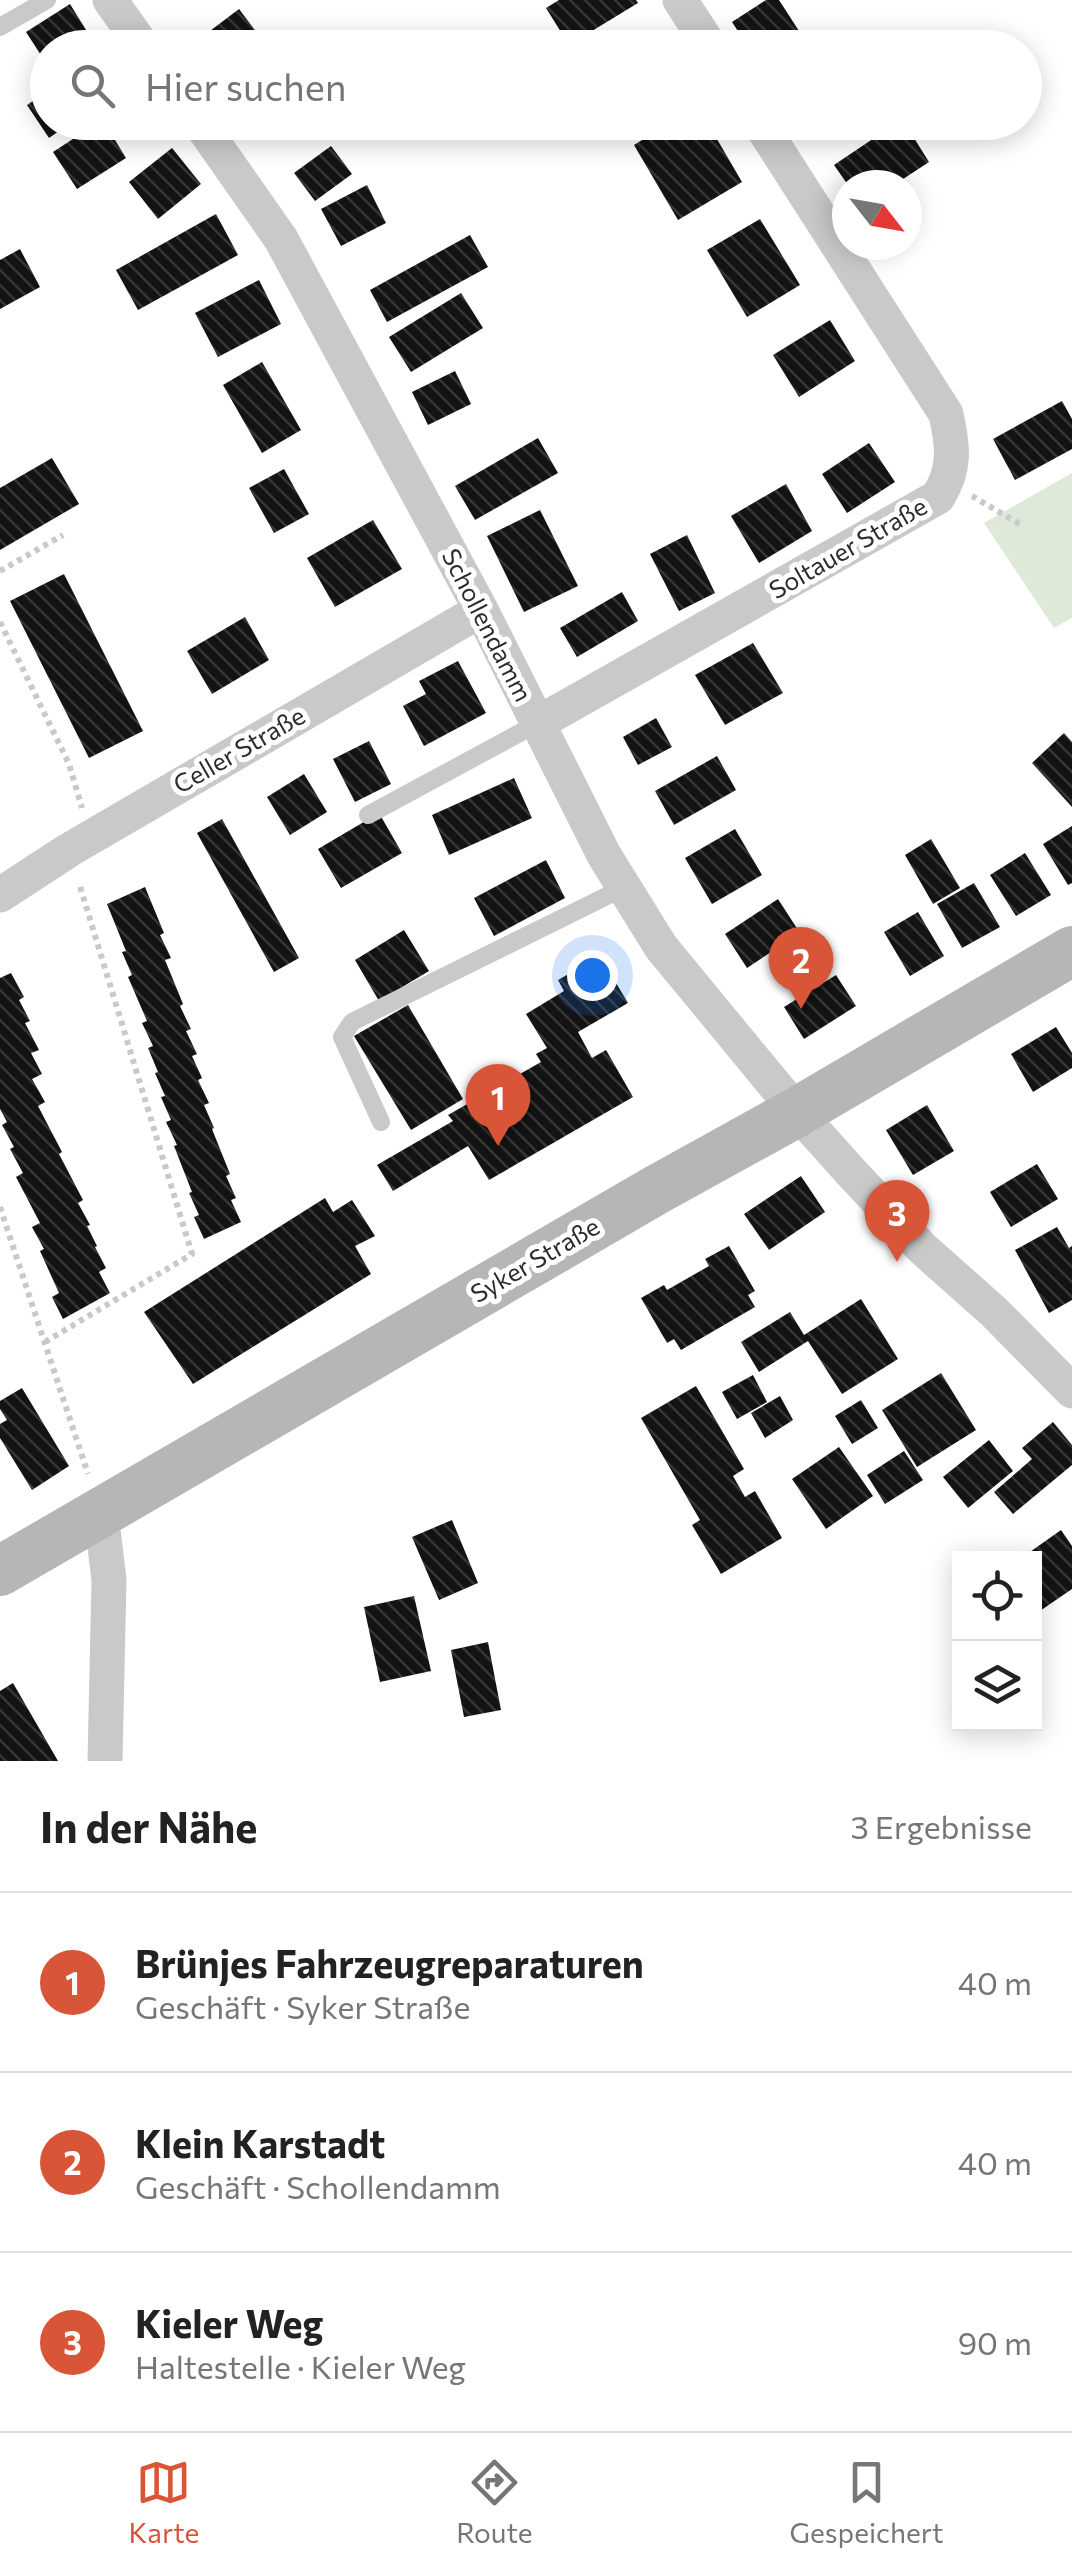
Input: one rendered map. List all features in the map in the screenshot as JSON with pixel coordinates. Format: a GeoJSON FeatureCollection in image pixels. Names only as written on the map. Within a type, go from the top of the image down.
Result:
{"type":"FeatureCollection","features":[{"type":"Feature","properties":{"kind":"main road","name":"Syker Straße"},"geometry":{"type":"LineString","coordinates":[[0,1572],[1072,951]]}},
{"type":"Feature","properties":{"kind":"street"},"geometry":{"type":"LineString","coordinates":[[110,0],[131,30]]}},
{"type":"Feature","properties":{"kind":"street"},"geometry":{"type":"LineString","coordinates":[[680,0],[699,30]]}},
{"type":"Feature","properties":{"kind":"street","name":"Schollendamm"},"geometry":{"type":"LineString","coordinates":[[211,140],[272,225],[481,610],[604,855],[661,947],[796,1112],[922,1248],[994,1312],[1072,1391]]}},
{"type":"Feature","properties":{"kind":"street","name":"Soltauer Straße"},"geometry":{"type":"LineString","coordinates":[[538,723],[938,497],[947,482],[953,446],[946,414],[771,140]]}},
{"type":"Feature","properties":{"kind":"street","name":"Celler Straße"},"geometry":{"type":"LineString","coordinates":[[0,895],[80,844],[481,610]]}},
{"type":"Feature","properties":{"kind":"street"},"geometry":{"type":"LineString","coordinates":[[101,1514],[109,1580],[104,1761]]}},
{"type":"Feature","properties":{"kind":"lane"},"geometry":{"type":"LineString","coordinates":[[0,27],[47,0]]}},
{"type":"Feature","properties":{"kind":"lane"},"geometry":{"type":"LineString","coordinates":[[368,814],[538,723]]}},
{"type":"Feature","properties":{"kind":"lane"},"geometry":{"type":"LineString","coordinates":[[381,1122],[342,1037],[352,1022],[625,887]]}},
{"type":"Feature","properties":{"kind":"path"},"geometry":{"type":"LineString","coordinates":[[947,482],[1023,526]]}},
{"type":"Feature","properties":{"kind":"path"},"geometry":{"type":"LineString","coordinates":[[0,571],[63,535]]}},
{"type":"Feature","properties":{"kind":"path"},"geometry":{"type":"LineString","coordinates":[[0,622],[69,764],[80,844],[192,1254],[45,1342]]}},
{"type":"Feature","properties":{"kind":"path"},"geometry":{"type":"LineString","coordinates":[[0,1207],[101,1514]]}},
{"type":"Feature","properties":{"kind":"green space"},"geometry":{"type":"Polygon","coordinates":[[[1072,473],[1072,618],[1054,628],[984,523],[1072,473]]]}},
{"type":"Feature","properties":{"kind":"building"},"geometry":{"type":"Polygon","coordinates":[[[559,0],[638,3],[594,30],[560,30],[546,8],[559,0]]]}},
{"type":"Feature","properties":{"kind":"building"},"geometry":{"type":"Polygon","coordinates":[[[766,0],[779,0],[798,30],[737,30],[732,22],[766,0]]]}},
{"type":"Feature","properties":{"kind":"building"},"geometry":{"type":"Polygon","coordinates":[[[70,4],[86,30],[30,30],[30,38],[26,32],[70,4]]]}},
{"type":"Feature","properties":{"kind":"building"},"geometry":{"type":"Polygon","coordinates":[[[239,9],[255,30],[211,30],[239,9]]]}},
{"type":"Feature","properties":{"kind":"building"},"geometry":{"type":"Polygon","coordinates":[[[71,140],[115,140],[126,158],[77,189],[53,152],[71,140]]]}},
{"type":"Feature","properties":{"kind":"building"},"geometry":{"type":"Polygon","coordinates":[[[642,140],[718,140],[742,182],[678,220],[634,145],[642,140]]]}},
{"type":"Feature","properties":{"kind":"building"},"geometry":{"type":"Polygon","coordinates":[[[871,140],[915,140],[929,162],[917,170],[838,170],[834,165],[871,140]]]}},
{"type":"Feature","properties":{"kind":"building"},"geometry":{"type":"Polygon","coordinates":[[[331,146],[352,174],[315,201],[294,173],[331,146]]]}},
{"type":"Feature","properties":{"kind":"building"},"geometry":{"type":"Polygon","coordinates":[[[172,148],[201,184],[158,219],[129,182],[172,148]]]}},
{"type":"Feature","properties":{"kind":"building"},"geometry":{"type":"Polygon","coordinates":[[[367,185],[386,223],[341,246],[321,209],[367,185]]]}},
{"type":"Feature","properties":{"kind":"building"},"geometry":{"type":"Polygon","coordinates":[[[216,214],[238,255],[138,310],[116,270],[216,214]]]}},
{"type":"Feature","properties":{"kind":"building"},"geometry":{"type":"Polygon","coordinates":[[[760,219],[800,285],[747,317],[707,250],[760,219]]]}},
{"type":"Feature","properties":{"kind":"building"},"geometry":{"type":"Polygon","coordinates":[[[470,235],[488,267],[387,322],[370,290],[470,235]]]}},
{"type":"Feature","properties":{"kind":"building"},"geometry":{"type":"Polygon","coordinates":[[[20,249],[40,287],[0,309],[0,260],[20,249]]]}},
{"type":"Feature","properties":{"kind":"building"},"geometry":{"type":"Polygon","coordinates":[[[259,280],[281,324],[218,357],[195,313],[259,280]]]}},
{"type":"Feature","properties":{"kind":"building"},"geometry":{"type":"Polygon","coordinates":[[[461,293],[483,328],[411,372],[389,337],[461,293]]]}},
{"type":"Feature","properties":{"kind":"building"},"geometry":{"type":"Polygon","coordinates":[[[830,320],[855,361],[799,397],[773,355],[830,320]]]}},
{"type":"Feature","properties":{"kind":"building"},"geometry":{"type":"Polygon","coordinates":[[[262,362],[301,430],[262,453],[223,385],[262,362]]]}},
{"type":"Feature","properties":{"kind":"building"},"geometry":{"type":"Polygon","coordinates":[[[455,371],[471,404],[428,425],[412,392],[455,371]]]}},
{"type":"Feature","properties":{"kind":"building"},"geometry":{"type":"Polygon","coordinates":[[[1062,401],[1072,419],[1072,449],[1015,480],[993,439],[1062,401]]]}},
{"type":"Feature","properties":{"kind":"building"},"geometry":{"type":"Polygon","coordinates":[[[538,438],[558,473],[475,520],[455,486],[538,438]]]}},
{"type":"Feature","properties":{"kind":"building"},"geometry":{"type":"Polygon","coordinates":[[[869,443],[895,482],[847,513],[822,474],[869,443]]]}},
{"type":"Feature","properties":{"kind":"building"},"geometry":{"type":"Polygon","coordinates":[[[52,458],[79,504],[0,550],[0,488],[52,458]]]}},
{"type":"Feature","properties":{"kind":"building"},"geometry":{"type":"Polygon","coordinates":[[[284,469],[309,514],[274,533],[249,488],[284,469]]]}},
{"type":"Feature","properties":{"kind":"building"},"geometry":{"type":"Polygon","coordinates":[[[786,484],[812,531],[759,563],[731,516],[786,484]]]}},
{"type":"Feature","properties":{"kind":"building"},"geometry":{"type":"Polygon","coordinates":[[[540,510],[578,586],[524,612],[487,536],[540,510]]]}},
{"type":"Feature","properties":{"kind":"building"},"geometry":{"type":"Polygon","coordinates":[[[373,520],[402,569],[335,607],[307,558],[373,520]]]}},
{"type":"Feature","properties":{"kind":"building"},"geometry":{"type":"Polygon","coordinates":[[[687,535],[715,593],[679,611],[650,554],[687,535]]]}},
{"type":"Feature","properties":{"kind":"building"},"geometry":{"type":"Polygon","coordinates":[[[64,574],[143,731],[89,758],[10,601],[64,574]]]}},
{"type":"Feature","properties":{"kind":"building"},"geometry":{"type":"Polygon","coordinates":[[[622,592],[638,621],[577,657],[560,628],[622,592]]]}},
{"type":"Feature","properties":{"kind":"building"},"geometry":{"type":"Polygon","coordinates":[[[245,617],[269,660],[212,694],[187,651],[245,617]]]}},
{"type":"Feature","properties":{"kind":"building"},"geometry":{"type":"Polygon","coordinates":[[[753,643],[783,693],[725,725],[695,675],[753,643]]]}},
{"type":"Feature","properties":{"kind":"building"},"geometry":{"type":"Polygon","coordinates":[[[458,661],[486,713],[424,746],[403,706],[426,694],[419,681],[458,661]]]}},
{"type":"Feature","properties":{"kind":"building"},"geometry":{"type":"Polygon","coordinates":[[[656,718],[672,747],[638,765],[623,737],[656,718]]]}},
{"type":"Feature","properties":{"kind":"building"},"geometry":{"type":"Polygon","coordinates":[[[1064,733],[1072,742],[1072,807],[1032,763],[1064,733]]]}},
{"type":"Feature","properties":{"kind":"building"},"geometry":{"type":"Polygon","coordinates":[[[369,741],[391,784],[355,802],[333,759],[369,741]]]}},
{"type":"Feature","properties":{"kind":"building"},"geometry":{"type":"Polygon","coordinates":[[[717,756],[736,790],[674,825],[655,791],[717,756]]]}},
{"type":"Feature","properties":{"kind":"building"},"geometry":{"type":"Polygon","coordinates":[[[304,774],[327,812],[290,835],[267,797],[304,774]]]}},
{"type":"Feature","properties":{"kind":"building"},"geometry":{"type":"Polygon","coordinates":[[[514,778],[532,818],[449,855],[432,815],[514,778]]]}},
{"type":"Feature","properties":{"kind":"building"},"geometry":{"type":"Polygon","coordinates":[[[379,813],[402,853],[341,888],[318,849],[379,813]]]}},
{"type":"Feature","properties":{"kind":"building"},"geometry":{"type":"Polygon","coordinates":[[[222,819],[299,958],[274,972],[197,833],[222,819]]]}},
{"type":"Feature","properties":{"kind":"building"},"geometry":{"type":"Polygon","coordinates":[[[1072,826],[1072,883],[1068,885],[1043,844],[1072,826]]]}},
{"type":"Feature","properties":{"kind":"building"},"geometry":{"type":"Polygon","coordinates":[[[735,829],[762,875],[712,904],[685,858],[735,829]]]}},
{"type":"Feature","properties":{"kind":"building"},"geometry":{"type":"Polygon","coordinates":[[[931,839],[960,888],[933,904],[905,855],[931,839]]]}},
{"type":"Feature","properties":{"kind":"building"},"geometry":{"type":"Polygon","coordinates":[[[1025,853],[1051,895],[1016,916],[990,875],[1025,853]]]}},
{"type":"Feature","properties":{"kind":"building"},"geometry":{"type":"Polygon","coordinates":[[[546,860],[565,898],[494,936],[474,898],[546,860]]]}},
{"type":"Feature","properties":{"kind":"building"},"geometry":{"type":"Polygon","coordinates":[[[974,883],[1000,927],[962,948],[937,904],[974,883]]]}},
{"type":"Feature","properties":{"kind":"building"},"geometry":{"type":"Polygon","coordinates":[[[145,887],[164,933],[160,935],[171,958],[165,960],[191,1029],[186,1031],[197,1054],[192,1056],[209,1103],[204,1105],[230,1174],[226,1176],[236,1198],[231,1200],[241,1222],[204,1239],[194,1217],[199,1215],[174,1146],[177,1145],[166,1122],[171,1120],[148,1048],[153,1046],[142,1023],[147,1021],[128,977],[132,975],[122,952],[126,951],[107,904],[145,887]]]}},
{"type":"Feature","properties":{"kind":"building"},"geometry":{"type":"Polygon","coordinates":[[[778,899],[800,933],[747,968],[725,934],[778,899]]]}},
{"type":"Feature","properties":{"kind":"building"},"geometry":{"type":"Polygon","coordinates":[[[918,912],[944,956],[910,976],[884,932],[918,912]]]}},
{"type":"Feature","properties":{"kind":"building"},"geometry":{"type":"Polygon","coordinates":[[[404,930],[429,971],[379,1001],[355,960],[404,930]]]}},
{"type":"Feature","properties":{"kind":"building"},"geometry":{"type":"Polygon","coordinates":[[[600,956],[628,1003],[578,1032],[592,1058],[606,1050],[633,1097],[489,1180],[468,1146],[393,1191],[377,1165],[453,1121],[448,1115],[541,1062],[536,1054],[547,1048],[526,1014],[564,991],[558,980],[600,956]]]}},
{"type":"Feature","properties":{"kind":"building"},"geometry":{"type":"Polygon","coordinates":[[[11,973],[24,997],[19,1000],[30,1021],[25,1023],[39,1050],[31,1053],[42,1074],[32,1079],[45,1102],[38,1106],[83,1200],[78,1203],[106,1268],[99,1272],[110,1293],[63,1319],[52,1297],[59,1293],[32,1227],[40,1223],[16,1177],[23,1173],[2,1125],[7,1122],[0,1109],[0,978],[11,973]]]}},
{"type":"Feature","properties":{"kind":"building"},"geometry":{"type":"Polygon","coordinates":[[[836,975],[856,1006],[804,1039],[784,1007],[836,975]]]}},
{"type":"Feature","properties":{"kind":"building"},"geometry":{"type":"Polygon","coordinates":[[[408,1005],[463,1099],[411,1130],[354,1036],[408,1005]]]}},
{"type":"Feature","properties":{"kind":"building"},"geometry":{"type":"Polygon","coordinates":[[[1056,1027],[1072,1053],[1072,1068],[1033,1092],[1011,1054],[1056,1027]]]}},
{"type":"Feature","properties":{"kind":"building"},"geometry":{"type":"Polygon","coordinates":[[[927,1105],[954,1151],[913,1175],[886,1130],[927,1105]]]}},
{"type":"Feature","properties":{"kind":"building"},"geometry":{"type":"Polygon","coordinates":[[[1037,1164],[1058,1199],[1011,1227],[990,1192],[1037,1164]]]}},
{"type":"Feature","properties":{"kind":"building"},"geometry":{"type":"Polygon","coordinates":[[[801,1176],[825,1212],[769,1250],[744,1214],[801,1176]]]}},
{"type":"Feature","properties":{"kind":"building"},"geometry":{"type":"Polygon","coordinates":[[[325,1198],[333,1212],[352,1200],[375,1236],[355,1246],[371,1274],[193,1384],[144,1312],[325,1198]]]}},
{"type":"Feature","properties":{"kind":"building"},"geometry":{"type":"Polygon","coordinates":[[[1057,1227],[1069,1248],[1072,1246],[1072,1300],[1049,1313],[1015,1250],[1057,1227]]]}},
{"type":"Feature","properties":{"kind":"building"},"geometry":{"type":"Polygon","coordinates":[[[729,1246],[755,1291],[748,1295],[755,1307],[681,1350],[674,1339],[667,1343],[641,1298],[664,1285],[667,1290],[709,1266],[705,1259],[729,1246]]]}},
{"type":"Feature","properties":{"kind":"building"},"geometry":{"type":"Polygon","coordinates":[[[861,1299],[898,1359],[842,1394],[808,1341],[759,1372],[741,1342],[790,1312],[804,1335],[861,1299]]]}},
{"type":"Feature","properties":{"kind":"building"},"geometry":{"type":"Polygon","coordinates":[[[941,1373],[976,1430],[917,1467],[882,1410],[941,1373]]]}},
{"type":"Feature","properties":{"kind":"building"},"geometry":{"type":"Polygon","coordinates":[[[753,1375],[767,1402],[737,1419],[722,1392],[753,1375]]]}},
{"type":"Feature","properties":{"kind":"building"},"geometry":{"type":"Polygon","coordinates":[[[696,1386],[744,1469],[733,1476],[745,1497],[755,1491],[782,1538],[721,1574],[692,1525],[700,1520],[641,1418],[696,1386]]]}},
{"type":"Feature","properties":{"kind":"building"},"geometry":{"type":"Polygon","coordinates":[[[22,1388],[69,1466],[32,1490],[0,1438],[0,1424],[7,1420],[0,1401],[22,1388]]]}},
{"type":"Feature","properties":{"kind":"building"},"geometry":{"type":"Polygon","coordinates":[[[780,1396],[793,1420],[765,1438],[751,1413],[780,1396]]]}},
{"type":"Feature","properties":{"kind":"building"},"geometry":{"type":"Polygon","coordinates":[[[861,1400],[878,1428],[852,1444],[835,1416],[861,1400]]]}},
{"type":"Feature","properties":{"kind":"building"},"geometry":{"type":"Polygon","coordinates":[[[1053,1422],[1072,1445],[1072,1465],[1013,1514],[994,1492],[1032,1459],[1022,1448],[1053,1422]]]}},
{"type":"Feature","properties":{"kind":"building"},"geometry":{"type":"Polygon","coordinates":[[[989,1440],[1013,1471],[968,1508],[943,1477],[989,1440]]]}},
{"type":"Feature","properties":{"kind":"building"},"geometry":{"type":"Polygon","coordinates":[[[839,1447],[873,1496],[826,1529],[792,1479],[839,1447]]]}},
{"type":"Feature","properties":{"kind":"building"},"geometry":{"type":"Polygon","coordinates":[[[904,1451],[923,1480],[885,1504],[867,1475],[904,1451]]]}},
{"type":"Feature","properties":{"kind":"building"},"geometry":{"type":"Polygon","coordinates":[[[452,1520],[478,1583],[439,1600],[412,1537],[452,1520]]]}},
{"type":"Feature","properties":{"kind":"building"},"geometry":{"type":"Polygon","coordinates":[[[1061,1530],[1072,1546],[1072,1589],[1042,1610],[1042,1551],[1031,1551],[1061,1530]]]}},
{"type":"Feature","properties":{"kind":"building"},"geometry":{"type":"Polygon","coordinates":[[[414,1596],[431,1671],[380,1682],[364,1607],[414,1596]]]}},
{"type":"Feature","properties":{"kind":"building"},"geometry":{"type":"Polygon","coordinates":[[[488,1642],[501,1710],[464,1717],[451,1650],[488,1642]]]}},
{"type":"Feature","properties":{"kind":"building"},"geometry":{"type":"Polygon","coordinates":[[[13,1683],[58,1761],[0,1761],[0,1691],[13,1683]]]}},
{"type":"Feature","properties":{"kind":"place","name":"Klein Karstadt"},"geometry":{"type":"Point","coordinates":[801,1009]}},
{"type":"Feature","properties":{"kind":"place","name":"Brünjes Fahrzeugreparaturen"},"geometry":{"type":"Point","coordinates":[498,1146]}},
{"type":"Feature","properties":{"kind":"place","name":"Kieler Weg"},"geometry":{"type":"Point","coordinates":[897,1262]}}]}
